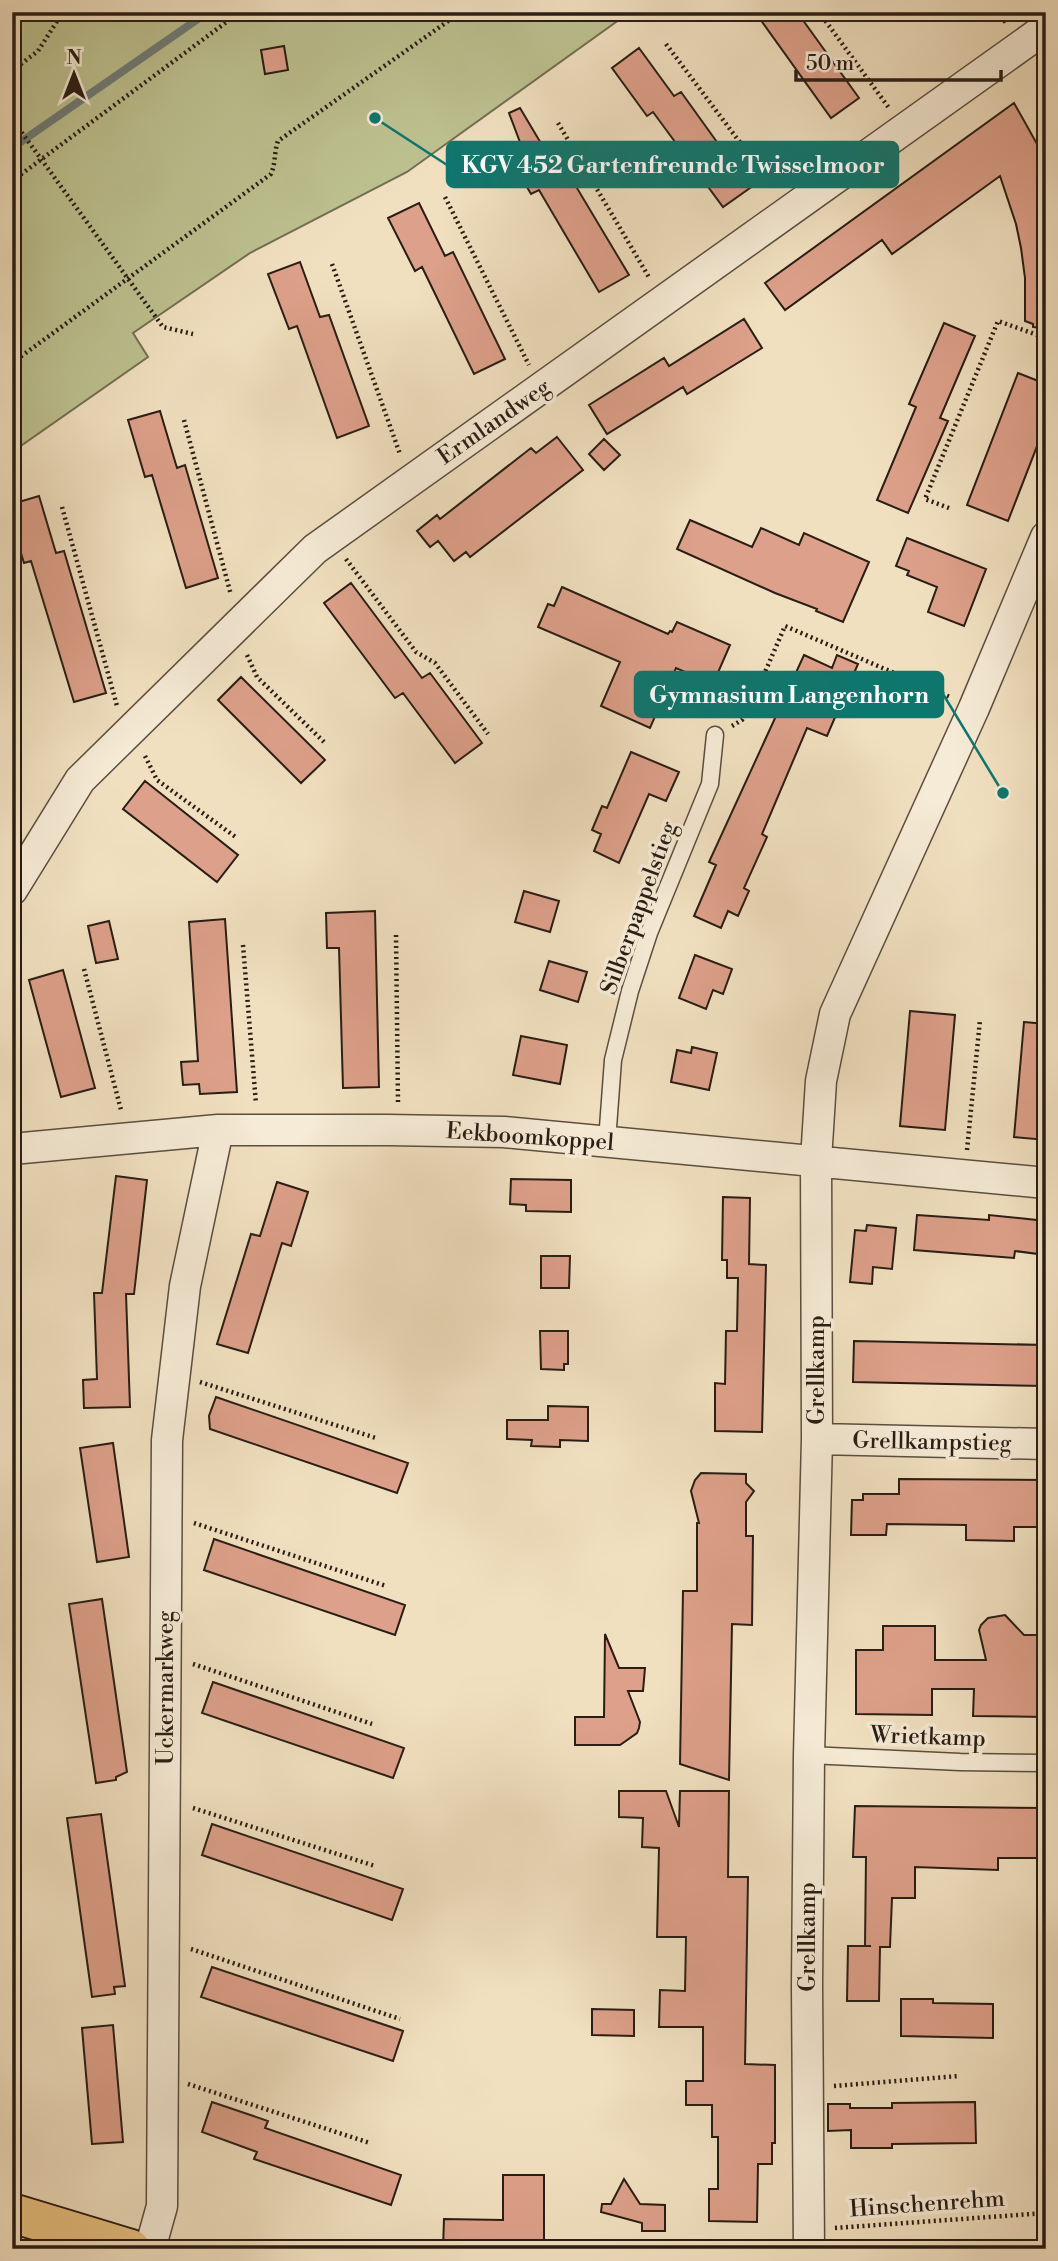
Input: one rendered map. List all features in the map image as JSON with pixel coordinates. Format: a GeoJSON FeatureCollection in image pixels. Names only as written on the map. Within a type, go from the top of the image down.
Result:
{"type":"FeatureCollection","features":[{"type":"Feature","properties":{"kind":"main road"},"geometry":{"type":"LineString","coordinates":[[12,2213],[131,2249]]}},
{"type":"Feature","properties":{"kind":"street","name":"Ermlandweg"},"geometry":{"type":"LineString","coordinates":[[12,890],[80,780],[315,549],[1046,28]]}},
{"type":"Feature","properties":{"kind":"street","name":"Grellkamp"},"geometry":{"type":"LineString","coordinates":[[809,2239],[809,1755],[817,1439],[816,1160],[821,1081],[835,1014],[974,708],[1046,537]]}},
{"type":"Feature","properties":{"kind":"street","name":"Eekboomkoppel"},"geometry":{"type":"LineString","coordinates":[[12,1149],[218,1130],[504,1132],[1046,1183]]}},
{"type":"Feature","properties":{"kind":"street","name":"Uckermarkweg"},"geometry":{"type":"LineString","coordinates":[[150,2249],[162,2206],[167,1440],[186,1286],[218,1130]]}},
{"type":"Feature","properties":{"kind":"street","name":"Grellkampstieg"},"geometry":{"type":"LineString","coordinates":[[817,1439],[1046,1444]]}},
{"type":"Feature","properties":{"kind":"lane","name":"Silberpappelstieg"},"geometry":{"type":"LineString","coordinates":[[607,1141],[613,1060],[630,991],[649,933],[710,784],[715,735]]}},
{"type":"Feature","properties":{"kind":"lane","name":"Wrietkamp"},"geometry":{"type":"LineString","coordinates":[[809,1755],[1046,1763]]}},
{"type":"Feature","properties":{"kind":"path"},"geometry":{"type":"LineString","coordinates":[[12,72],[38,51],[63,12]]}},
{"type":"Feature","properties":{"kind":"path"},"geometry":{"type":"LineString","coordinates":[[12,181],[240,12]]}},
{"type":"Feature","properties":{"kind":"path"},"geometry":{"type":"LineString","coordinates":[[12,363],[271,174],[276,164],[275,149],[278,141],[461,12]]}},
{"type":"Feature","properties":{"kind":"path"},"geometry":{"type":"LineString","coordinates":[[819,12],[904,129]]}},
{"type":"Feature","properties":{"kind":"path"},"geometry":{"type":"LineString","coordinates":[[666,44],[791,210]]}},
{"type":"Feature","properties":{"kind":"path"},"geometry":{"type":"LineString","coordinates":[[12,119],[163,327],[193,334]]}},
{"type":"Feature","properties":{"kind":"path"},"geometry":{"type":"LineString","coordinates":[[558,123],[663,301]]}},
{"type":"Feature","properties":{"kind":"path"},"geometry":{"type":"LineString","coordinates":[[445,197],[541,388]]}},
{"type":"Feature","properties":{"kind":"path"},"geometry":{"type":"LineString","coordinates":[[332,264],[410,482]]}},
{"type":"Feature","properties":{"kind":"path"},"geometry":{"type":"LineString","coordinates":[[949,508],[925,499],[998,321],[1046,338]]}},
{"type":"Feature","properties":{"kind":"path"},"geometry":{"type":"LineString","coordinates":[[184,420],[237,626],[257,677],[324,742]]}},
{"type":"Feature","properties":{"kind":"path"},"geometry":{"type":"LineString","coordinates":[[62,507],[128,733],[157,780],[237,838]]}},
{"type":"Feature","properties":{"kind":"path"},"geometry":{"type":"LineString","coordinates":[[330,539],[416,652],[435,663],[488,734]]}},
{"type":"Feature","properties":{"kind":"path"},"geometry":{"type":"LineString","coordinates":[[715,735],[742,720],[785,626],[974,708]]}},
{"type":"Feature","properties":{"kind":"path"},"geometry":{"type":"LineString","coordinates":[[388,1130],[398,1107],[396,935]]}},
{"type":"Feature","properties":{"kind":"path"},"geometry":{"type":"LineString","coordinates":[[243,945],[258,1130]]}},
{"type":"Feature","properties":{"kind":"path"},"geometry":{"type":"LineString","coordinates":[[84,969],[128,1138]]}},
{"type":"Feature","properties":{"kind":"path"},"geometry":{"type":"LineString","coordinates":[[965,1175],[980,1020]]}},
{"type":"Feature","properties":{"kind":"path"},"geometry":{"type":"LineString","coordinates":[[175,1374],[376,1438]]}},
{"type":"Feature","properties":{"kind":"path"},"geometry":{"type":"LineString","coordinates":[[167,1514],[386,1586]]}},
{"type":"Feature","properties":{"kind":"path"},"geometry":{"type":"LineString","coordinates":[[166,1655],[372,1724]]}},
{"type":"Feature","properties":{"kind":"path"},"geometry":{"type":"LineString","coordinates":[[165,1799],[375,1866]]}},
{"type":"Feature","properties":{"kind":"path"},"geometry":{"type":"LineString","coordinates":[[164,1940],[400,2019]]}},
{"type":"Feature","properties":{"kind":"path"},"geometry":{"type":"LineString","coordinates":[[163,2076],[370,2143]]}},
{"type":"Feature","properties":{"kind":"path"},"geometry":{"type":"LineString","coordinates":[[809,2088],[959,2076]]}},
{"type":"Feature","properties":{"kind":"path","name":"Hinschenrehm"},"geometry":{"type":"LineString","coordinates":[[809,2239],[1046,2213]]}},
{"type":"Feature","properties":{"kind":"green space"},"geometry":{"type":"Polygon","coordinates":[[[12,12],[630,12],[407,172],[250,253],[133,333],[148,357],[12,452],[12,12]]]}},
{"type":"Feature","properties":{"kind":"building"},"geometry":{"type":"Polygon","coordinates":[[[755,12],[797,12],[859,98],[831,118],[755,12]]]}},
{"type":"Feature","properties":{"kind":"building"},"geometry":{"type":"Polygon","coordinates":[[[284,46],[288,70],[265,74],[261,50],[284,46]]]}},
{"type":"Feature","properties":{"kind":"building"},"geometry":{"type":"Polygon","coordinates":[[[639,48],[674,96],[681,92],[750,188],[723,207],[653,112],[647,116],[612,68],[639,48]]]}},
{"type":"Feature","properties":{"kind":"building"},"geometry":{"type":"Polygon","coordinates":[[[1014,103],[1046,160],[1046,329],[1033,327],[1033,324],[1025,321],[1025,278],[1021,248],[1000,176],[892,254],[882,240],[785,310],[765,283],[1014,103]]]}},
{"type":"Feature","properties":{"kind":"building"},"geometry":{"type":"Polygon","coordinates":[[[520,108],[561,177],[568,173],[629,275],[599,292],[539,190],[531,194],[518,172],[529,166],[509,113],[520,108]]]}},
{"type":"Feature","properties":{"kind":"building"},"geometry":{"type":"Polygon","coordinates":[[[419,203],[445,256],[453,252],[505,359],[474,374],[422,267],[415,271],[388,218],[419,203]]]}},
{"type":"Feature","properties":{"kind":"building"},"geometry":{"type":"Polygon","coordinates":[[[300,262],[320,317],[329,315],[369,426],[337,438],[297,326],[289,329],[268,274],[300,262]]]}},
{"type":"Feature","properties":{"kind":"building"},"geometry":{"type":"Polygon","coordinates":[[[744,319],[762,348],[687,394],[683,387],[607,434],[589,405],[664,358],[669,366],[744,319]]]}},
{"type":"Feature","properties":{"kind":"building"},"geometry":{"type":"Polygon","coordinates":[[[944,323],[975,336],[940,418],[948,421],[908,513],[877,500],[916,407],[909,404],[944,323]]]}},
{"type":"Feature","properties":{"kind":"building"},"geometry":{"type":"Polygon","coordinates":[[[1018,373],[1046,384],[1046,423],[1008,521],[967,505],[1018,373]]]}},
{"type":"Feature","properties":{"kind":"building"},"geometry":{"type":"Polygon","coordinates":[[[160,411],[177,468],[185,465],[218,578],[186,588],[152,475],[145,477],[128,420],[160,411]]]}},
{"type":"Feature","properties":{"kind":"building"},"geometry":{"type":"Polygon","coordinates":[[[557,437],[583,470],[470,557],[466,552],[454,561],[438,541],[430,547],[417,531],[437,515],[440,519],[531,448],[536,453],[557,437]]]}},
{"type":"Feature","properties":{"kind":"building"},"geometry":{"type":"Polygon","coordinates":[[[604,439],[620,455],[604,470],[589,454],[604,439]]]}},
{"type":"Feature","properties":{"kind":"building"},"geometry":{"type":"Polygon","coordinates":[[[39,496],[56,553],[64,551],[106,693],[74,702],[31,561],[24,563],[12,524],[12,504],[39,496]]]}},
{"type":"Feature","properties":{"kind":"building"},"geometry":{"type":"Polygon","coordinates":[[[690,520],[752,547],[761,528],[799,545],[804,533],[869,562],[843,622],[677,549],[690,520]]]}},
{"type":"Feature","properties":{"kind":"building"},"geometry":{"type":"Polygon","coordinates":[[[907,538],[986,569],[964,626],[928,612],[937,587],[907,575],[909,571],[896,566],[907,538]]]}},
{"type":"Feature","properties":{"kind":"building"},"geometry":{"type":"Polygon","coordinates":[[[351,583],[422,678],[430,673],[482,743],[455,763],[403,693],[395,698],[324,603],[351,583]]]}},
{"type":"Feature","properties":{"kind":"building"},"geometry":{"type":"Polygon","coordinates":[[[562,587],[668,634],[677,622],[730,645],[713,684],[676,668],[650,728],[601,706],[620,662],[538,627],[548,604],[554,606],[562,587]]]}},
{"type":"Feature","properties":{"kind":"building"},"geometry":{"type":"Polygon","coordinates":[[[804,655],[832,668],[837,655],[858,664],[827,736],[807,728],[762,834],[767,837],[744,888],[749,891],[738,916],[728,911],[721,928],[694,916],[716,865],[709,862],[804,655]]]}},
{"type":"Feature","properties":{"kind":"building"},"geometry":{"type":"Polygon","coordinates":[[[241,677],[325,760],[301,783],[218,700],[241,677]]]}},
{"type":"Feature","properties":{"kind":"building"},"geometry":{"type":"Polygon","coordinates":[[[631,752],[679,772],[666,801],[649,794],[619,863],[594,851],[601,834],[592,830],[602,806],[607,808],[631,752]]]}},
{"type":"Feature","properties":{"kind":"building"},"geometry":{"type":"Polygon","coordinates":[[[145,781],[238,855],[217,882],[123,809],[145,781]]]}},
{"type":"Feature","properties":{"kind":"building"},"geometry":{"type":"Polygon","coordinates":[[[524,891],[559,901],[550,932],[515,922],[524,891]]]}},
{"type":"Feature","properties":{"kind":"building"},"geometry":{"type":"Polygon","coordinates":[[[375,911],[379,1087],[343,1088],[339,948],[327,948],[326,913],[375,911]]]}},
{"type":"Feature","properties":{"kind":"building"},"geometry":{"type":"Polygon","coordinates":[[[225,919],[237,1092],[200,1094],[199,1084],[183,1085],[181,1062],[198,1061],[189,922],[225,919]]]}},
{"type":"Feature","properties":{"kind":"building"},"geometry":{"type":"Polygon","coordinates":[[[109,921],[118,959],[96,963],[88,926],[109,921]]]}},
{"type":"Feature","properties":{"kind":"building"},"geometry":{"type":"Polygon","coordinates":[[[695,955],[732,969],[723,994],[713,990],[706,1009],[679,998],[695,955]]]}},
{"type":"Feature","properties":{"kind":"building"},"geometry":{"type":"Polygon","coordinates":[[[549,961],[587,972],[578,1002],[540,990],[549,961]]]}},
{"type":"Feature","properties":{"kind":"building"},"geometry":{"type":"Polygon","coordinates":[[[63,970],[95,1088],[61,1097],[29,980],[63,970]]]}},
{"type":"Feature","properties":{"kind":"building"},"geometry":{"type":"Polygon","coordinates":[[[910,1011],[955,1015],[945,1130],[900,1126],[910,1011]]]}},
{"type":"Feature","properties":{"kind":"building"},"geometry":{"type":"Polygon","coordinates":[[[1024,1022],[1046,1024],[1046,1140],[1014,1137],[1024,1022]]]}},
{"type":"Feature","properties":{"kind":"building"},"geometry":{"type":"Polygon","coordinates":[[[521,1036],[567,1045],[560,1084],[513,1075],[521,1036]]]}},
{"type":"Feature","properties":{"kind":"building"},"geometry":{"type":"Polygon","coordinates":[[[692,1047],[717,1053],[709,1090],[671,1082],[677,1050],[691,1053],[692,1047]]]}},
{"type":"Feature","properties":{"kind":"building"},"geometry":{"type":"Polygon","coordinates":[[[116,1176],[147,1180],[134,1294],[126,1294],[130,1407],[84,1408],[83,1380],[97,1379],[94,1293],[102,1293],[116,1176]]]}},
{"type":"Feature","properties":{"kind":"building"},"geometry":{"type":"Polygon","coordinates":[[[511,1179],[571,1180],[571,1212],[526,1211],[526,1205],[510,1204],[511,1179]]]}},
{"type":"Feature","properties":{"kind":"building"},"geometry":{"type":"Polygon","coordinates":[[[277,1182],[308,1192],[291,1246],[282,1243],[248,1353],[217,1344],[251,1234],[260,1236],[277,1182]]]}},
{"type":"Feature","properties":{"kind":"building"},"geometry":{"type":"Polygon","coordinates":[[[723,1197],[750,1198],[749,1264],[766,1265],[762,1432],[715,1431],[715,1383],[725,1384],[726,1331],[737,1331],[738,1278],[727,1278],[727,1260],[722,1260],[723,1197]]]}},
{"type":"Feature","properties":{"kind":"building"},"geometry":{"type":"Polygon","coordinates":[[[917,1215],[989,1220],[989,1215],[1046,1221],[1046,1255],[1015,1251],[1014,1258],[914,1250],[917,1215]]]}},
{"type":"Feature","properties":{"kind":"building"},"geometry":{"type":"Polygon","coordinates":[[[867,1225],[896,1228],[892,1269],[873,1267],[872,1284],[850,1282],[855,1230],[866,1231],[867,1225]]]}},
{"type":"Feature","properties":{"kind":"building"},"geometry":{"type":"Polygon","coordinates":[[[541,1256],[570,1256],[569,1288],[541,1288],[541,1256]]]}},
{"type":"Feature","properties":{"kind":"building"},"geometry":{"type":"Polygon","coordinates":[[[540,1331],[568,1331],[568,1364],[564,1364],[564,1370],[541,1369],[540,1331]]]}},
{"type":"Feature","properties":{"kind":"building"},"geometry":{"type":"Polygon","coordinates":[[[854,1341],[1046,1345],[1046,1386],[853,1382],[854,1341]]]}},
{"type":"Feature","properties":{"kind":"building"},"geometry":{"type":"Polygon","coordinates":[[[216,1397],[408,1463],[397,1493],[210,1429],[209,1416],[216,1397]]]}},
{"type":"Feature","properties":{"kind":"building"},"geometry":{"type":"Polygon","coordinates":[[[548,1406],[588,1407],[588,1441],[560,1440],[560,1447],[531,1446],[532,1440],[507,1439],[507,1420],[548,1420],[548,1406]]]}},
{"type":"Feature","properties":{"kind":"building"},"geometry":{"type":"Polygon","coordinates":[[[113,1443],[129,1557],[97,1562],[80,1448],[113,1443]]]}},
{"type":"Feature","properties":{"kind":"building"},"geometry":{"type":"Polygon","coordinates":[[[701,1473],[746,1474],[746,1483],[754,1491],[746,1502],[746,1536],[753,1536],[752,1625],[732,1624],[729,1780],[680,1764],[683,1591],[697,1591],[699,1523],[691,1491],[701,1473]]]}},
{"type":"Feature","properties":{"kind":"building"},"geometry":{"type":"Polygon","coordinates":[[[899,1479],[1046,1480],[1046,1527],[1014,1527],[1014,1541],[966,1540],[966,1525],[887,1524],[886,1535],[851,1535],[852,1500],[863,1500],[863,1494],[899,1494],[899,1479]]]}},
{"type":"Feature","properties":{"kind":"building"},"geometry":{"type":"Polygon","coordinates":[[[214,1539],[405,1605],[395,1635],[204,1570],[214,1539]]]}},
{"type":"Feature","properties":{"kind":"building"},"geometry":{"type":"Polygon","coordinates":[[[102,1599],[127,1772],[116,1777],[116,1780],[96,1783],[69,1604],[102,1599]]]}},
{"type":"Feature","properties":{"kind":"building"},"geometry":{"type":"Polygon","coordinates":[[[1005,1615],[1024,1635],[1037,1635],[1037,1643],[1045,1643],[1046,1717],[973,1716],[974,1689],[932,1689],[932,1715],[856,1714],[856,1650],[883,1650],[883,1626],[935,1626],[935,1660],[986,1660],[979,1630],[981,1625],[988,1618],[1005,1615]]]}},
{"type":"Feature","properties":{"kind":"building"},"geometry":{"type":"Polygon","coordinates":[[[605,1634],[619,1668],[645,1668],[643,1691],[628,1691],[640,1722],[639,1728],[637,1733],[620,1745],[575,1745],[575,1717],[604,1717],[605,1634]]]}},
{"type":"Feature","properties":{"kind":"building"},"geometry":{"type":"Polygon","coordinates":[[[213,1682],[404,1748],[393,1778],[202,1713],[213,1682]]]}},
{"type":"Feature","properties":{"kind":"building"},"geometry":{"type":"Polygon","coordinates":[[[619,1791],[666,1791],[679,1827],[680,1791],[729,1791],[728,1877],[748,1877],[745,2064],[775,2065],[775,2143],[772,2143],[772,2164],[758,2164],[757,2222],[709,2221],[709,2189],[718,2189],[718,2137],[712,2137],[712,2105],[686,2105],[686,2081],[703,2081],[703,2027],[659,2027],[660,1990],[685,1991],[686,1937],[657,1937],[659,1848],[642,1847],[643,1818],[619,1817],[619,1791]]]}},
{"type":"Feature","properties":{"kind":"building"},"geometry":{"type":"Polygon","coordinates":[[[855,1806],[1046,1808],[1046,1858],[998,1858],[998,1870],[915,1867],[915,1898],[892,1898],[890,1947],[880,1947],[879,2001],[847,2001],[848,1946],[865,1946],[866,1857],[853,1857],[855,1806]]]}},
{"type":"Feature","properties":{"kind":"building"},"geometry":{"type":"Polygon","coordinates":[[[101,1814],[125,1986],[114,1987],[115,1994],[92,1997],[67,1818],[101,1814]]]}},
{"type":"Feature","properties":{"kind":"building"},"geometry":{"type":"Polygon","coordinates":[[[212,1824],[403,1889],[392,1920],[202,1855],[212,1824]]]}},
{"type":"Feature","properties":{"kind":"building"},"geometry":{"type":"Polygon","coordinates":[[[212,1967],[403,2031],[393,2061],[201,1997],[212,1967]]]}},
{"type":"Feature","properties":{"kind":"building"},"geometry":{"type":"Polygon","coordinates":[[[901,1999],[933,1999],[933,2003],[993,2004],[993,2038],[901,2036],[901,1999]]]}},
{"type":"Feature","properties":{"kind":"building"},"geometry":{"type":"Polygon","coordinates":[[[592,2009],[634,2010],[634,2036],[592,2035],[592,2009]]]}},
{"type":"Feature","properties":{"kind":"building"},"geometry":{"type":"Polygon","coordinates":[[[113,2025],[123,2142],[92,2144],[82,2028],[113,2025]]]}},
{"type":"Feature","properties":{"kind":"building"},"geometry":{"type":"Polygon","coordinates":[[[212,2102],[268,2121],[265,2128],[401,2175],[391,2205],[254,2159],[257,2152],[202,2132],[212,2102]]]}},
{"type":"Feature","properties":{"kind":"building"},"geometry":{"type":"Polygon","coordinates":[[[975,2102],[976,2143],[892,2144],[892,2148],[851,2148],[851,2130],[828,2131],[828,2104],[850,2104],[850,2108],[892,2108],[892,2103],[975,2102]]]}},
{"type":"Feature","properties":{"kind":"building"},"geometry":{"type":"Polygon","coordinates":[[[503,2175],[544,2175],[544,2241],[465,2240],[465,2249],[443,2249],[444,2219],[503,2220],[503,2175]]]}},
{"type":"Feature","properties":{"kind":"building"},"geometry":{"type":"Polygon","coordinates":[[[624,2179],[640,2204],[665,2205],[665,2231],[642,2231],[642,2223],[601,2212],[602,2204],[611,2204],[624,2179]]]}},
{"type":"Feature","properties":{"kind":"waterway"},"geometry":{"type":"LineString","coordinates":[[12,148],[208,12]]}},
{"type":"Feature","properties":{"kind":"place","name":"KGV 452 Gartenfreunde Twisselmoor"},"geometry":{"type":"Point","coordinates":[375,118]}},
{"type":"Feature","properties":{"kind":"place","name":"Gymnasium Langenhorn"},"geometry":{"type":"Point","coordinates":[1003,793]}}]}
